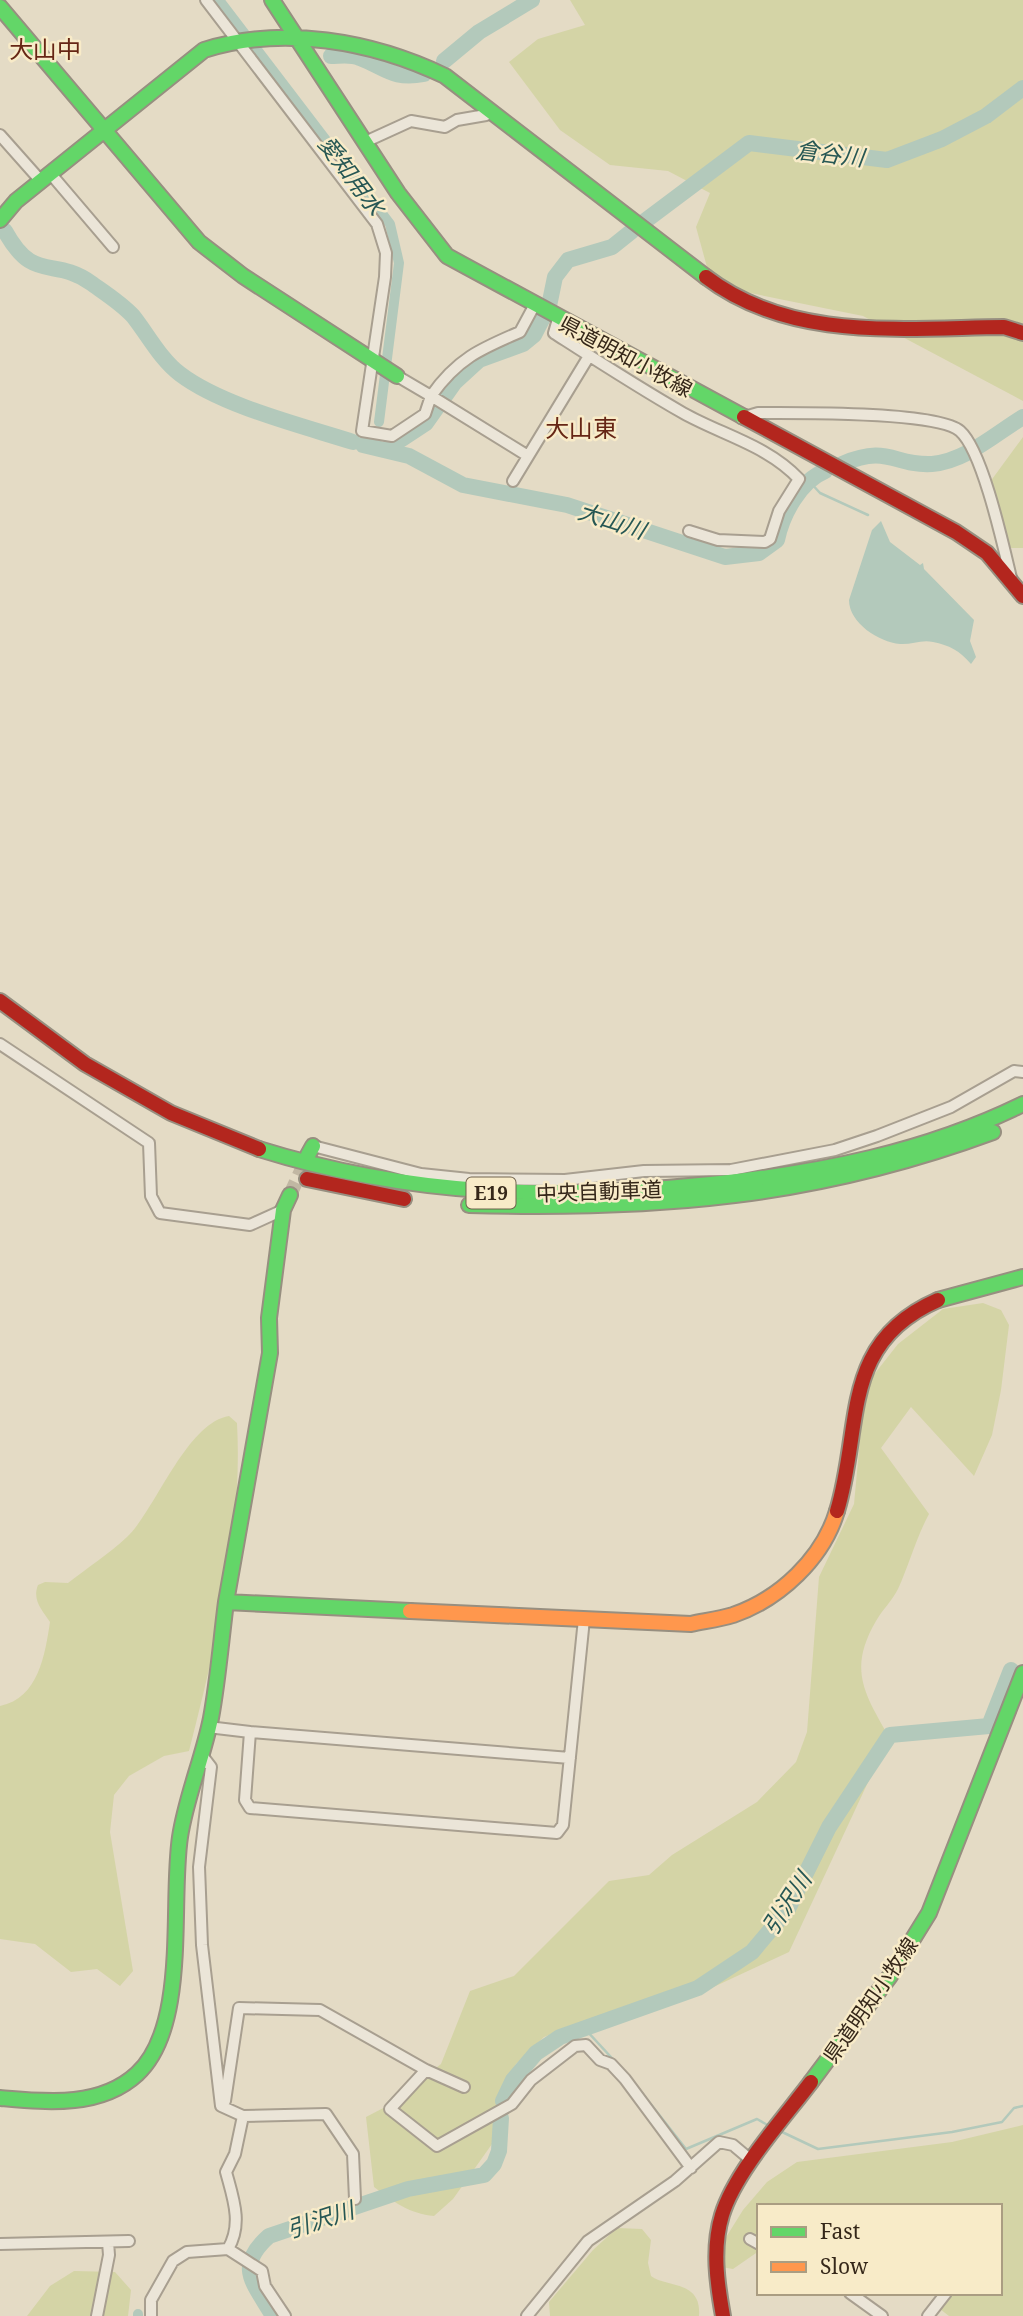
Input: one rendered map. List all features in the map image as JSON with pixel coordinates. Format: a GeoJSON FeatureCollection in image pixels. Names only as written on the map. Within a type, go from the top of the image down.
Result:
{"type":"FeatureCollection","features":[{"type":"Feature","properties":{"kind":"main road","name":"県道明知小牧線"},"geometry":{"type":"LineString","coordinates":[[272,0],[398,193],[447,257],[956,532],[987,553],[1023,596]]}},
{"type":"Feature","properties":{"kind":"main road"},"geometry":{"type":"LineString","coordinates":[[0,6],[102,130],[215,257],[397,376]]}},
{"type":"Feature","properties":{"kind":"main road"},"geometry":{"type":"LineString","coordinates":[[0,220],[16,201],[194,55],[236,40],[298,40],[396,53],[422,62],[491,110],[720,287],[762,305],[803,321],[846,327],[1004,327],[1023,333]]}},
{"type":"Feature","properties":{"kind":"main road","name":"中央自動車道"},"geometry":{"type":"LineString","coordinates":[[0,1001],[38,1033],[95,1072],[172,1115],[219,1136],[327,1171],[420,1188],[469,1193],[591,1192],[661,1189],[785,1175],[913,1145],[1019,1113]]}},
{"type":"Feature","properties":{"kind":"main road"},"geometry":{"type":"LineString","coordinates":[[0,1018],[22,1036]]}},
{"type":"Feature","properties":{"kind":"main road"},"geometry":{"type":"LineString","coordinates":[[49,1056],[109,1096]]}},
{"type":"Feature","properties":{"kind":"main road"},"geometry":{"type":"LineString","coordinates":[[132,1108],[190,1137]]}},
{"type":"Feature","properties":{"kind":"main road","name":"中央自動車道"},"geometry":{"type":"LineString","coordinates":[[454,1204],[589,1208],[708,1199],[802,1187],[919,1160],[1019,1113]]}},
{"type":"Feature","properties":{"kind":"main road"},"geometry":{"type":"LineString","coordinates":[[237,1156],[260,1165]]}},
{"type":"Feature","properties":{"kind":"main road"},"geometry":{"type":"LineString","coordinates":[[297,1176],[363,1192],[418,1200]]}},
{"type":"Feature","properties":{"kind":"main road"},"geometry":{"type":"LineString","coordinates":[[0,2098],[49,2102],[97,2097],[136,2075],[152,2057],[163,2036],[170,2004],[180,1837],[208,1727],[226,1602],[270,1353],[269,1318],[283,1210],[290,1195]]}},
{"type":"Feature","properties":{"kind":"main road"},"geometry":{"type":"LineString","coordinates":[[226,1602],[691,1624],[735,1614],[769,1599],[802,1570],[825,1539],[841,1500],[854,1396],[867,1363],[884,1339],[906,1317],[934,1302],[966,1288],[1023,1277]]}},
{"type":"Feature","properties":{"kind":"main road","name":"県道明知小牧線"},"geometry":{"type":"LineString","coordinates":[[723,2316],[717,2285],[718,2232],[722,2214],[752,2161],[890,1976],[929,1913],[1018,1703],[1023,1673]]}},
{"type":"Feature","properties":{"kind":"street"},"geometry":{"type":"LineString","coordinates":[[206,0],[377,224],[386,253],[362,432],[393,436],[425,414],[447,374],[481,347],[520,332],[537,308]]}},
{"type":"Feature","properties":{"kind":"street"},"geometry":{"type":"LineString","coordinates":[[365,142],[411,121],[445,127],[457,120],[486,115],[491,110]]}},
{"type":"Feature","properties":{"kind":"street"},"geometry":{"type":"LineString","coordinates":[[0,135],[113,247]]}},
{"type":"Feature","properties":{"kind":"street"},"geometry":{"type":"LineString","coordinates":[[556,318],[554,333],[682,413],[750,443],[783,462],[799,479],[779,511],[770,539],[765,542],[718,540],[689,531]]}},
{"type":"Feature","properties":{"kind":"street"},"geometry":{"type":"LineString","coordinates":[[513,481],[589,356]]}},
{"type":"Feature","properties":{"kind":"street"},"geometry":{"type":"LineString","coordinates":[[397,376],[528,456]]}},
{"type":"Feature","properties":{"kind":"street"},"geometry":{"type":"LineString","coordinates":[[741,418],[758,413],[819,414],[931,422],[959,430],[981,473],[1012,582]]}},
{"type":"Feature","properties":{"kind":"street"},"geometry":{"type":"LineString","coordinates":[[0,1044],[149,1143],[151,1196],[160,1213],[250,1225],[283,1210]]}},
{"type":"Feature","properties":{"kind":"street"},"geometry":{"type":"LineString","coordinates":[[310,1151],[421,1174],[469,1179],[565,1180],[644,1171],[731,1170],[835,1150],[856,1143],[951,1107],[1014,1071],[1023,1072]]}},
{"type":"Feature","properties":{"kind":"street"},"geometry":{"type":"LineString","coordinates":[[250,1732],[245,1800],[250,1808],[556,1833],[563,1825],[584,1619]]}},
{"type":"Feature","properties":{"kind":"street"},"geometry":{"type":"LineString","coordinates":[[208,1727],[570,1758]]}},
{"type":"Feature","properties":{"kind":"street"},"geometry":{"type":"LineString","coordinates":[[201,1754],[211,1767],[199,1867],[202,1945],[224,2108]]}},
{"type":"Feature","properties":{"kind":"street"},"geometry":{"type":"LineString","coordinates":[[224,2108],[239,2008],[320,2010],[426,2070],[464,2087]]}},
{"type":"Feature","properties":{"kind":"street"},"geometry":{"type":"LineString","coordinates":[[426,2070],[390,2109],[437,2146],[467,2132],[512,2104],[531,2080],[575,2046],[586,2045],[625,2079],[691,2168]]}},
{"type":"Feature","properties":{"kind":"street"},"geometry":{"type":"LineString","coordinates":[[224,2108],[243,2116],[326,2114],[353,2154],[355,2199]]}},
{"type":"Feature","properties":{"kind":"street"},"geometry":{"type":"LineString","coordinates":[[228,2249],[236,2236],[237,2224],[226,2172],[235,2154],[243,2116]]}},
{"type":"Feature","properties":{"kind":"street"},"geometry":{"type":"LineString","coordinates":[[527,2316],[588,2241],[691,2168],[719,2142],[733,2146],[752,2161]]}},
{"type":"Feature","properties":{"kind":"street"},"geometry":{"type":"LineString","coordinates":[[0,2244],[129,2241]]}},
{"type":"Feature","properties":{"kind":"street"},"geometry":{"type":"LineString","coordinates":[[97,2316],[109,2255],[108,2242]]}},
{"type":"Feature","properties":{"kind":"street"},"geometry":{"type":"LineString","coordinates":[[151,2316],[151,2300],[173,2260],[187,2252],[228,2249],[262,2271],[265,2286],[285,2316]]}},
{"type":"Feature","properties":{"kind":"street"},"geometry":{"type":"LineString","coordinates":[[853,2295],[882,2316]]}},
{"type":"Feature","properties":{"kind":"street"},"geometry":{"type":"LineString","coordinates":[[928,2316],[944,2295]]}},
{"type":"Feature","properties":{"kind":"green space"},"geometry":{"type":"Polygon","coordinates":[[[570,0],[1023,0],[1023,401],[863,316],[745,292],[710,278],[696,227],[710,193],[668,171],[610,165],[560,130],[509,62],[538,39],[585,25],[570,0]]]}},
{"type":"Feature","properties":{"kind":"green space"},"geometry":{"type":"Polygon","coordinates":[[[1023,437],[1023,548],[1009,548],[990,482],[1023,437]]]}},
{"type":"Feature","properties":{"kind":"green space"},"geometry":{"type":"Polygon","coordinates":[[[983,1303],[1001,1310],[1009,1325],[992,1435],[974,1476],[911,1407],[881,1448],[929,1514],[898,1589],[876,1621],[863,1653],[861,1667],[867,1694],[889,1737],[789,1952],[707,1990],[612,2012],[544,2037],[516,2064],[497,2101],[492,2144],[453,2199],[434,2216],[417,2213],[395,2202],[374,2187],[366,2117],[391,2104],[441,2064],[470,1991],[514,1976],[609,1881],[649,1875],[672,1855],[757,1802],[796,1762],[807,1732],[819,1577],[854,1504],[865,1386],[898,1344],[943,1309],[983,1303]]]}},
{"type":"Feature","properties":{"kind":"green space"},"geometry":{"type":"Polygon","coordinates":[[[229,1416],[237,1423],[238,1465],[232,1548],[218,1630],[189,1751],[164,1756],[129,1776],[114,1795],[110,1832],[133,1971],[120,1986],[97,1969],[71,1972],[35,1944],[0,1939],[0,1706],[24,1694],[38,1673],[42,1661],[50,1622],[37,1600],[38,1585],[45,1582],[68,1583],[127,1537],[138,1525],[172,1469],[199,1434],[213,1422],[229,1416]]]}},
{"type":"Feature","properties":{"kind":"green space"},"geometry":{"type":"Polygon","coordinates":[[[1023,2125],[1023,2316],[949,2316],[940,2309],[935,2295],[1002,2295],[1002,2204],[757,2204],[757,2252],[733,2269],[721,2267],[715,2255],[743,2210],[767,2182],[797,2162],[952,2142],[1023,2125]]]}},
{"type":"Feature","properties":{"kind":"green space"},"geometry":{"type":"Polygon","coordinates":[[[617,2228],[642,2229],[651,2240],[648,2263],[651,2276],[682,2287],[695,2296],[699,2316],[550,2316],[549,2302],[593,2250],[617,2228]]]}},
{"type":"Feature","properties":{"kind":"green space"},"geometry":{"type":"Polygon","coordinates":[[[74,2271],[115,2272],[131,2290],[128,2316],[27,2316],[50,2286],[74,2271]]]}},
{"type":"Feature","properties":{"kind":"shaded area"},"geometry":{"type":"Polygon","coordinates":[[[881,521],[890,542],[920,565],[923,563],[924,569],[974,620],[970,641],[976,657],[971,664],[958,652],[939,643],[925,641],[900,644],[883,640],[867,630],[854,616],[849,600],[872,530],[881,521]]]}},
{"type":"Feature","properties":{"kind":"waterway","name":"愛知用水"},"geometry":{"type":"LineString","coordinates":[[219,0],[390,224],[399,263],[379,422]]}},
{"type":"Feature","properties":{"kind":"waterway"},"geometry":{"type":"LineString","coordinates":[[444,61],[479,32],[532,0]]}},
{"type":"Feature","properties":{"kind":"waterway"},"geometry":{"type":"LineString","coordinates":[[331,56],[357,57],[397,74],[424,74]]}},
{"type":"Feature","properties":{"kind":"waterway","name":"倉谷川"},"geometry":{"type":"LineString","coordinates":[[645,221],[749,143],[887,160],[942,139],[986,116],[1023,88]]}},
{"type":"Feature","properties":{"kind":"waterway","name":"大山川"},"geometry":{"type":"LineString","coordinates":[[5,231],[25,258],[35,264],[78,275],[118,302],[133,316],[167,362],[197,385],[264,414],[353,442]]}},
{"type":"Feature","properties":{"kind":"waterway","name":"倉谷川"},"geometry":{"type":"LineString","coordinates":[[385,450],[426,423],[455,382],[479,360],[523,344],[534,335],[549,306],[555,277],[568,260],[612,247],[632,231]]}},
{"type":"Feature","properties":{"kind":"waterway","name":"大山川"},"geometry":{"type":"LineString","coordinates":[[842,464],[870,456],[890,457],[919,464],[945,462],[980,446],[1023,417]]}},
{"type":"Feature","properties":{"kind":"waterway","name":"大山川"},"geometry":{"type":"LineString","coordinates":[[363,445],[409,456],[463,485],[567,505],[725,557],[759,553],[777,540],[783,520],[800,491],[825,471]]}},
{"type":"Feature","properties":{"kind":"waterway"},"geometry":{"type":"LineString","coordinates":[[809,481],[820,493],[868,515]]}},
{"type":"Feature","properties":{"kind":"waterway","name":"引沢川"},"geometry":{"type":"LineString","coordinates":[[503,2101],[513,2080],[536,2053],[560,2037],[698,1988],[752,1952],[788,1909],[829,1827],[890,1735],[989,1726],[1011,1670]]}},
{"type":"Feature","properties":{"kind":"waterway"},"geometry":{"type":"LineString","coordinates":[[586,2030],[622,2069]]}},
{"type":"Feature","properties":{"kind":"waterway"},"geometry":{"type":"LineString","coordinates":[[631,2079],[686,2149],[757,2119],[771,2127]]}},
{"type":"Feature","properties":{"kind":"waterway"},"geometry":{"type":"LineString","coordinates":[[780,2131],[818,2149],[952,2132],[1002,2122],[1014,2108],[1023,2106]]}},
{"type":"Feature","properties":{"kind":"waterway","name":"引沢川"},"geometry":{"type":"LineString","coordinates":[[273,2316],[254,2284],[250,2266],[258,2247],[269,2236],[408,2189],[484,2175],[494,2164],[499,2151],[501,2118]]}},
{"type":"Feature","properties":{"kind":"tunnel"},"geometry":{"type":"LineString","coordinates":[[290,1195],[305,1162]]}},
{"type":"Feature","properties":{"kind":"traffic: fast"},"geometry":{"type":"LineString","coordinates":[[272,0],[398,193],[447,256],[744,417]]}},
{"type":"Feature","properties":{"kind":"traffic: fast"},"geometry":{"type":"LineString","coordinates":[[0,7],[199,242],[243,276],[397,376]]}},
{"type":"Feature","properties":{"kind":"traffic: fast"},"geometry":{"type":"LineString","coordinates":[[0,220],[16,201],[204,50],[234,43],[296,38],[357,46],[388,54],[445,76],[706,277]]}},
{"type":"Feature","properties":{"kind":"traffic: fast"},"geometry":{"type":"LineString","coordinates":[[259,1149],[315,1165],[427,1185],[539,1192],[653,1189],[792,1174],[871,1158],[948,1135],[1023,1104]]}},
{"type":"Feature","properties":{"kind":"traffic: fast"},"geometry":{"type":"LineString","coordinates":[[469,1205],[605,1205],[735,1195],[862,1172],[993,1132]]}},
{"type":"Feature","properties":{"kind":"traffic: fast"},"geometry":{"type":"LineString","coordinates":[[308,1155],[313,1146]]}},
{"type":"Feature","properties":{"kind":"traffic: fast"},"geometry":{"type":"LineString","coordinates":[[226,1602],[270,1353],[269,1318],[283,1210],[290,1195]]}},
{"type":"Feature","properties":{"kind":"traffic: fast"},"geometry":{"type":"LineString","coordinates":[[938,1300],[1023,1277]]}},
{"type":"Feature","properties":{"kind":"traffic: fast"},"geometry":{"type":"LineString","coordinates":[[0,2098],[36,2101],[90,2098],[122,2085],[137,2074],[153,2053],[164,2026],[171,1996],[180,1837],[211,1718],[226,1602],[410,1611]]}},
{"type":"Feature","properties":{"kind":"traffic: fast"},"geometry":{"type":"LineString","coordinates":[[811,2082],[890,1976],[929,1913],[1023,1673]]}},
{"type":"Feature","properties":{"kind":"traffic: slow"},"geometry":{"type":"LineString","coordinates":[[410,1611],[691,1624],[723,1618],[767,1599],[797,1575],[821,1545],[837,1511]]}},
{"type":"Feature","properties":{"kind":"traffic: jam"},"geometry":{"type":"LineString","coordinates":[[706,277],[739,298],[774,312],[811,322],[888,329],[1004,327],[1023,333]]}},
{"type":"Feature","properties":{"kind":"traffic: jam"},"geometry":{"type":"LineString","coordinates":[[744,417],[956,532],[987,553],[1023,596]]}},
{"type":"Feature","properties":{"kind":"traffic: jam"},"geometry":{"type":"LineString","coordinates":[[0,1001],[85,1064],[171,1113],[259,1149]]}},
{"type":"Feature","properties":{"kind":"traffic: jam"},"geometry":{"type":"LineString","coordinates":[[307,1179],[404,1199]]}},
{"type":"Feature","properties":{"kind":"traffic: jam"},"geometry":{"type":"LineString","coordinates":[[837,1511],[860,1390],[869,1363],[884,1339],[906,1318],[938,1300]]}},
{"type":"Feature","properties":{"kind":"traffic: jam"},"geometry":{"type":"LineString","coordinates":[[723,2316],[716,2253],[719,2227],[728,2198],[774,2129],[811,2082]]}},
{"type":"Feature","properties":{"kind":"district","name":"大山中"},"geometry":{"type":"Point","coordinates":[45,48]}},
{"type":"Feature","properties":{"kind":"district","name":"大山東"},"geometry":{"type":"Point","coordinates":[581,427]}}]}
